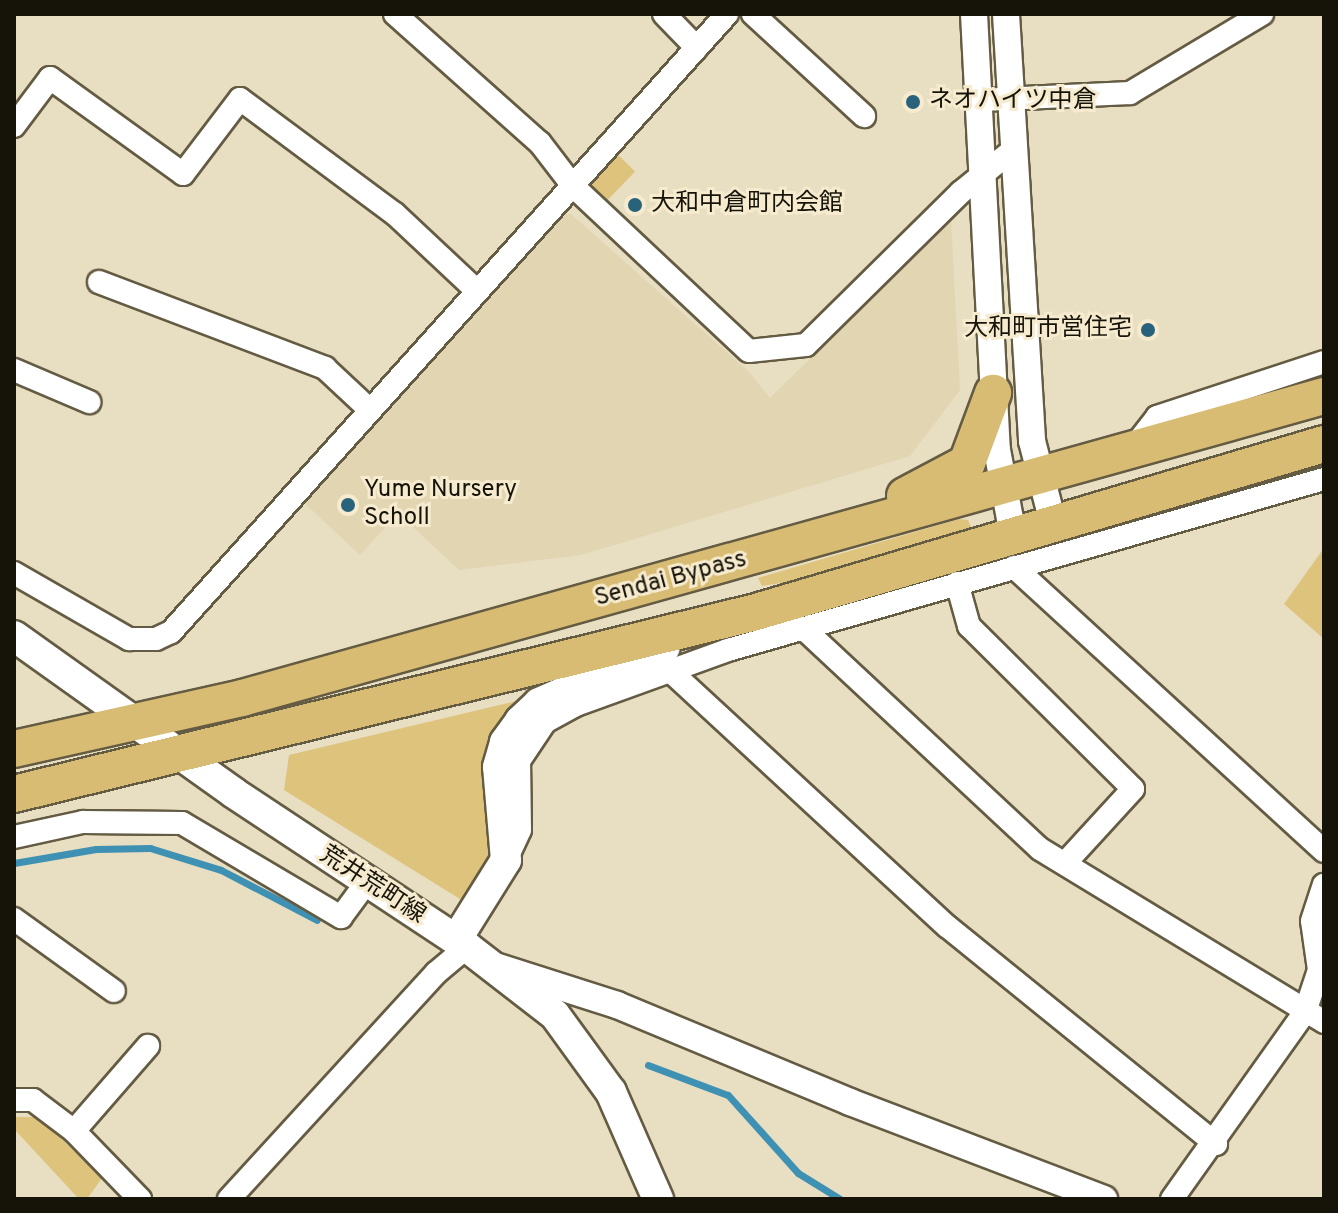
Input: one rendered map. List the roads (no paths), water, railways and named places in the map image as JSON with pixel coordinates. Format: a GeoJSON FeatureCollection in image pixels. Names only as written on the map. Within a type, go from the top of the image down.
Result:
{"type":"FeatureCollection","features":[{"type":"Feature","properties":{"kind":"highway"},"geometry":{"type":"LineString","coordinates":[[843,528],[967,463],[993,393]]}},
{"type":"Feature","properties":{"kind":"highway","name":"Sendai Bypass"},"geometry":{"type":"LineString","coordinates":[[135,721],[242,698],[305,678],[348,641],[546,591],[565,609],[737,564],[843,528],[1324,396]]}},
{"type":"Feature","properties":{"kind":"highway","name":"Sendai Bypass"},"geometry":{"type":"LineString","coordinates":[[14,794],[1014,551],[1053,523],[1324,444]]}},
{"type":"Feature","properties":{"kind":"highway"},"geometry":{"type":"LineString","coordinates":[[14,749],[135,721]]}},
{"type":"Feature","properties":{"kind":"main road"},"geometry":{"type":"LineString","coordinates":[[471,951],[506,860],[498,767],[505,742],[520,721],[539,703],[572,687],[756,612]]}},
{"type":"Feature","properties":{"kind":"main road","name":"荒井荒町線"},"geometry":{"type":"LineString","coordinates":[[14,636],[366,883],[471,951],[555,1015],[597,1069],[658,1199]]}},
{"type":"Feature","properties":{"kind":"street"},"geometry":{"type":"LineString","coordinates":[[395,14],[540,143],[573,186],[749,351],[806,345],[984,171],[1014,149]]}},
{"type":"Feature","properties":{"kind":"street"},"geometry":{"type":"LineString","coordinates":[[664,14],[697,48]]}},
{"type":"Feature","properties":{"kind":"street"},"geometry":{"type":"LineString","coordinates":[[14,573],[129,639],[156,639],[182,622],[475,289],[573,186],[727,14]]}},
{"type":"Feature","properties":{"kind":"street"},"geometry":{"type":"LineString","coordinates":[[753,14],[864,116]]}},
{"type":"Feature","properties":{"kind":"street"},"geometry":{"type":"LineString","coordinates":[[974,14],[981,100],[993,393],[1002,485],[1014,551],[1324,851]]}},
{"type":"Feature","properties":{"kind":"street"},"geometry":{"type":"LineString","coordinates":[[1006,14],[1032,441],[1053,523]]}},
{"type":"Feature","properties":{"kind":"street"},"geometry":{"type":"LineString","coordinates":[[981,100],[1130,93],[1262,14]]}},
{"type":"Feature","properties":{"kind":"street"},"geometry":{"type":"LineString","coordinates":[[14,126],[50,78],[183,174],[240,99],[395,214],[475,289]]}},
{"type":"Feature","properties":{"kind":"street"},"geometry":{"type":"LineString","coordinates":[[99,282],[325,368],[369,409]]}},
{"type":"Feature","properties":{"kind":"street"},"geometry":{"type":"LineString","coordinates":[[1132,449],[1157,417],[1324,362]]}},
{"type":"Feature","properties":{"kind":"street"},"geometry":{"type":"LineString","coordinates":[[14,370],[89,402]]}},
{"type":"Feature","properties":{"kind":"street"},"geometry":{"type":"LineString","coordinates":[[506,860],[520,830],[519,761],[534,734],[576,705],[667,668],[957,583],[1014,551],[1324,479]]}},
{"type":"Feature","properties":{"kind":"street"},"geometry":{"type":"LineString","coordinates":[[957,583],[969,626],[1133,789],[1067,861]]}},
{"type":"Feature","properties":{"kind":"street"},"geometry":{"type":"LineString","coordinates":[[803,628],[1040,849],[1067,861],[1314,1017]]}},
{"type":"Feature","properties":{"kind":"street"},"geometry":{"type":"LineString","coordinates":[[667,668],[948,927],[1216,1144]]}},
{"type":"Feature","properties":{"kind":"street"},"geometry":{"type":"LineString","coordinates":[[14,837],[83,822],[182,823],[341,917],[366,883]]}},
{"type":"Feature","properties":{"kind":"street"},"geometry":{"type":"LineString","coordinates":[[1172,1199],[1314,1017],[1319,970],[1312,921],[1324,885]]}},
{"type":"Feature","properties":{"kind":"street"},"geometry":{"type":"LineString","coordinates":[[14,919],[114,991]]}},
{"type":"Feature","properties":{"kind":"street"},"geometry":{"type":"LineString","coordinates":[[229,1199],[436,973],[471,951],[617,1005],[850,1102],[1104,1199]]}},
{"type":"Feature","properties":{"kind":"street"},"geometry":{"type":"LineString","coordinates":[[74,1131],[148,1046]]}},
{"type":"Feature","properties":{"kind":"street"},"geometry":{"type":"LineString","coordinates":[[14,1100],[33,1100],[74,1131],[140,1199]]}},
{"type":"Feature","properties":{"kind":"waterway"},"geometry":{"type":"LineString","coordinates":[[14,863],[96,849],[150,848],[221,870],[317,920]]}},
{"type":"Feature","properties":{"kind":"waterway"},"geometry":{"type":"LineString","coordinates":[[648,1065],[728,1095],[798,1173],[840,1199]]}},
{"type":"Feature","properties":{"kind":"place","name":"ネオハイツ中倉"},"geometry":{"type":"Point","coordinates":[913,102]}},
{"type":"Feature","properties":{"kind":"place","name":"大和中倉町内会館"},"geometry":{"type":"Point","coordinates":[635,205]}},
{"type":"Feature","properties":{"kind":"place","name":"大和町市営住宅"},"geometry":{"type":"Point","coordinates":[1148,330]}},
{"type":"Feature","properties":{"kind":"place","name":"Yume Nursery Scholl"},"geometry":{"type":"Point","coordinates":[348,505]}}]}
